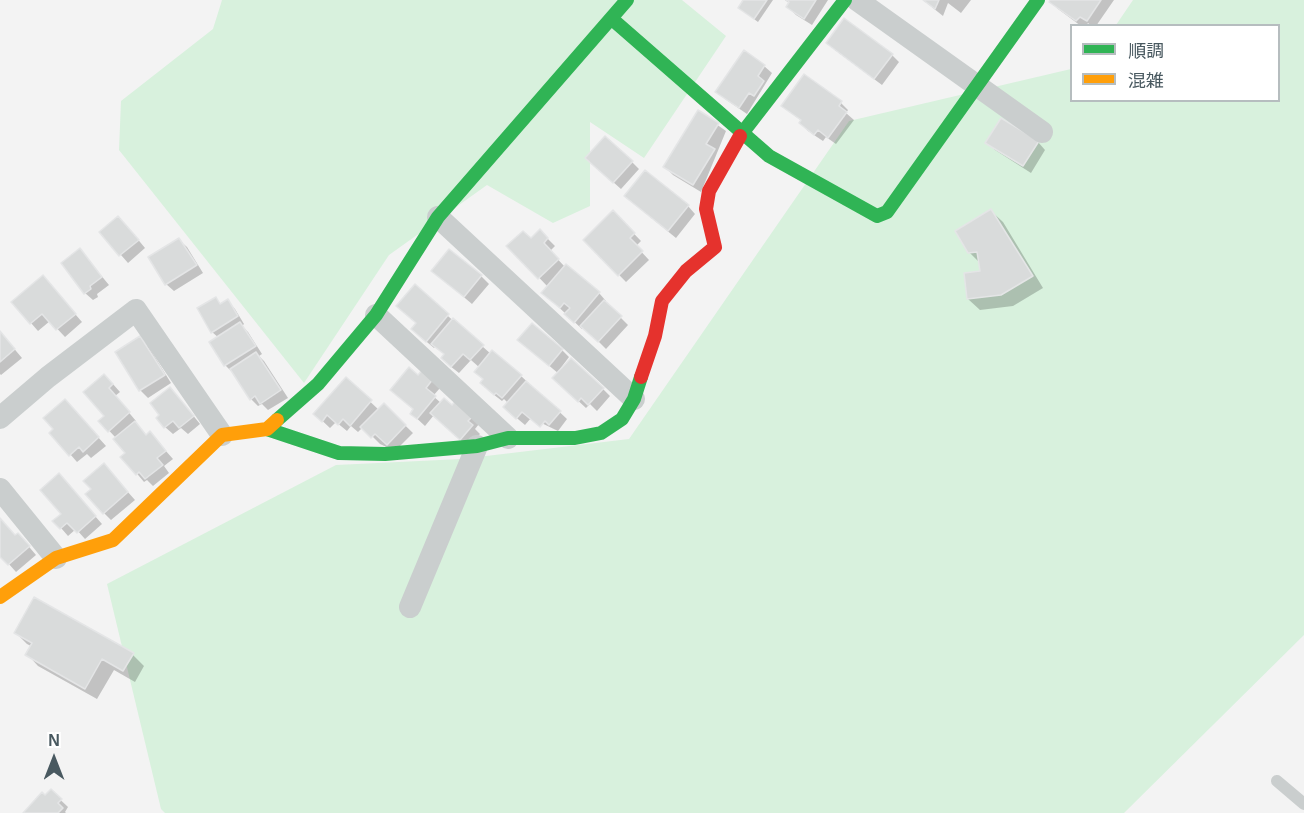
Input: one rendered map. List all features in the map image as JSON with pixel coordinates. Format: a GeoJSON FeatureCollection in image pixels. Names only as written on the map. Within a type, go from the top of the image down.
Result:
{"type":"FeatureCollection","features":[{"type":"Feature","properties":{"kind":"street"},"geometry":{"type":"LineString","coordinates":[[267,429],[318,384],[376,315],[438,217],[627,0]]}},
{"type":"Feature","properties":{"kind":"street"},"geometry":{"type":"LineString","coordinates":[[0,597],[56,558],[113,540],[222,435],[267,429],[339,453],[385,454],[477,446],[508,438],[575,438],[601,433],[622,419],[634,399],[655,336],[662,302],[686,271],[715,247],[706,210],[709,191],[742,133],[845,0]]}},
{"type":"Feature","properties":{"kind":"street"},"geometry":{"type":"LineString","coordinates":[[857,0],[1042,132]]}},
{"type":"Feature","properties":{"kind":"street"},"geometry":{"type":"LineString","coordinates":[[612,19],[768,156],[877,216],[887,212],[1038,0]]}},
{"type":"Feature","properties":{"kind":"street"},"geometry":{"type":"LineString","coordinates":[[438,217],[634,399]]}},
{"type":"Feature","properties":{"kind":"street"},"geometry":{"type":"LineString","coordinates":[[0,418],[48,377],[136,310],[222,435]]}},
{"type":"Feature","properties":{"kind":"street"},"geometry":{"type":"LineString","coordinates":[[376,315],[508,438]]}},
{"type":"Feature","properties":{"kind":"street"},"geometry":{"type":"LineString","coordinates":[[410,607],[477,446]]}},
{"type":"Feature","properties":{"kind":"street"},"geometry":{"type":"LineString","coordinates":[[0,489],[56,558]]}},
{"type":"Feature","properties":{"kind":"lane"},"geometry":{"type":"LineString","coordinates":[[1276,781],[1304,804]]}},
{"type":"Feature","properties":{"kind":"green space"},"geometry":{"type":"Polygon","coordinates":[[[222,0],[682,0],[726,36],[644,158],[590,122],[590,206],[553,223],[487,185],[389,255],[304,383],[119,150],[121,101],[213,29],[222,0]]]}},
{"type":"Feature","properties":{"kind":"green space"},"geometry":{"type":"Polygon","coordinates":[[[1133,0],[1304,0],[1304,635],[1124,813],[165,813],[161,809],[107,584],[336,465],[461,459],[629,439],[849,121],[1070,69],[1070,102],[1280,102],[1280,24],[1117,24],[1133,0]]]}},
{"type":"Feature","properties":{"kind":"building"},"geometry":{"type":"Polygon","coordinates":[[[743,0],[767,0],[754,19],[738,8],[743,0]]]}},
{"type":"Feature","properties":{"kind":"building"},"geometry":{"type":"Polygon","coordinates":[[[786,0],[816,0],[804,19],[786,7],[789,2],[786,0]]]}},
{"type":"Feature","properties":{"kind":"building"},"geometry":{"type":"Polygon","coordinates":[[[923,0],[939,0],[935,9],[923,0]]]}},
{"type":"Feature","properties":{"kind":"building"},"geometry":{"type":"Polygon","coordinates":[[[1050,0],[1101,0],[1087,21],[1080,17],[1076,21],[1049,2],[1050,0]]]}},
{"type":"Feature","properties":{"kind":"building"},"geometry":{"type":"Polygon","coordinates":[[[844,18],[893,54],[874,79],[826,43],[844,18]]]}},
{"type":"Feature","properties":{"kind":"building"},"geometry":{"type":"Polygon","coordinates":[[[744,50],[765,65],[758,76],[764,81],[754,96],[749,93],[739,108],[715,92],[744,50]]]}},
{"type":"Feature","properties":{"kind":"building"},"geometry":{"type":"Polygon","coordinates":[[[804,74],[842,101],[839,106],[847,112],[828,138],[818,130],[814,135],[799,123],[801,120],[781,106],[804,74]]]}},
{"type":"Feature","properties":{"kind":"building"},"geometry":{"type":"Polygon","coordinates":[[[698,110],[719,123],[706,144],[715,149],[693,185],[663,167],[698,110]]]}},
{"type":"Feature","properties":{"kind":"building"},"geometry":{"type":"Polygon","coordinates":[[[1001,118],[1039,141],[1023,166],[985,143],[1001,118]]]}},
{"type":"Feature","properties":{"kind":"building"},"geometry":{"type":"Polygon","coordinates":[[[605,136],[633,161],[613,183],[585,158],[605,136]]]}},
{"type":"Feature","properties":{"kind":"building"},"geometry":{"type":"Polygon","coordinates":[[[645,170],[689,205],[668,231],[624,196],[645,170]]]}},
{"type":"Feature","properties":{"kind":"building"},"geometry":{"type":"Polygon","coordinates":[[[991,209],[1033,276],[1001,295],[967,299],[964,273],[980,271],[977,252],[968,253],[955,231],[991,209]]]}},
{"type":"Feature","properties":{"kind":"building"},"geometry":{"type":"Polygon","coordinates":[[[613,210],[635,233],[630,238],[643,251],[618,276],[583,240],[613,210]]]}},
{"type":"Feature","properties":{"kind":"building"},"geometry":{"type":"Polygon","coordinates":[[[118,216],[139,240],[119,256],[99,232],[118,216]]]}},
{"type":"Feature","properties":{"kind":"building"},"geometry":{"type":"Polygon","coordinates":[[[540,229],[548,238],[544,243],[559,259],[538,279],[506,246],[523,231],[531,238],[540,229]]]}},
{"type":"Feature","properties":{"kind":"building"},"geometry":{"type":"Polygon","coordinates":[[[179,238],[197,265],[165,285],[148,257],[179,238]]]}},
{"type":"Feature","properties":{"kind":"building"},"geometry":{"type":"Polygon","coordinates":[[[80,248],[102,277],[84,294],[61,263],[80,248]]]}},
{"type":"Feature","properties":{"kind":"building"},"geometry":{"type":"Polygon","coordinates":[[[449,249],[482,275],[464,297],[431,271],[449,249]]]}},
{"type":"Feature","properties":{"kind":"building"},"geometry":{"type":"Polygon","coordinates":[[[566,264],[600,292],[574,323],[564,314],[570,308],[564,303],[560,308],[541,293],[566,264]]]}},
{"type":"Feature","properties":{"kind":"building"},"geometry":{"type":"Polygon","coordinates":[[[43,275],[76,314],[56,330],[42,314],[30,324],[11,302],[43,275]]]}},
{"type":"Feature","properties":{"kind":"building"},"geometry":{"type":"Polygon","coordinates":[[[415,284],[449,314],[426,342],[411,329],[416,323],[396,306],[415,284]]]}},
{"type":"Feature","properties":{"kind":"building"},"geometry":{"type":"Polygon","coordinates":[[[216,297],[220,304],[228,299],[238,316],[211,333],[197,308],[216,297]]]}},
{"type":"Feature","properties":{"kind":"building"},"geometry":{"type":"Polygon","coordinates":[[[604,300],[622,316],[598,342],[580,326],[604,300]]]}},
{"type":"Feature","properties":{"kind":"building"},"geometry":{"type":"Polygon","coordinates":[[[453,318],[484,345],[470,360],[463,354],[451,367],[441,358],[444,354],[431,344],[453,318]]]}},
{"type":"Feature","properties":{"kind":"building"},"geometry":{"type":"Polygon","coordinates":[[[240,322],[256,346],[224,366],[209,342],[240,322]]]}},
{"type":"Feature","properties":{"kind":"building"},"geometry":{"type":"Polygon","coordinates":[[[532,323],[563,349],[549,366],[517,340],[532,323]]]}},
{"type":"Feature","properties":{"kind":"building"},"geometry":{"type":"Polygon","coordinates":[[[0,331],[15,349],[0,362],[0,331]]]}},
{"type":"Feature","properties":{"kind":"building"},"geometry":{"type":"Polygon","coordinates":[[[140,336],[165,375],[139,391],[115,352],[140,336]]]}},
{"type":"Feature","properties":{"kind":"building"},"geometry":{"type":"Polygon","coordinates":[[[492,350],[522,375],[502,398],[496,393],[494,395],[480,383],[483,379],[474,372],[492,350]]]}},
{"type":"Feature","properties":{"kind":"building"},"geometry":{"type":"Polygon","coordinates":[[[256,352],[281,390],[260,404],[255,396],[250,400],[230,369],[256,352]]]}},
{"type":"Feature","properties":{"kind":"building"},"geometry":{"type":"Polygon","coordinates":[[[571,358],[604,388],[588,405],[581,398],[578,402],[552,378],[571,358]]]}},
{"type":"Feature","properties":{"kind":"building"},"geometry":{"type":"Polygon","coordinates":[[[409,367],[418,375],[422,370],[433,379],[426,388],[436,396],[417,419],[410,414],[413,409],[390,390],[409,367]]]}},
{"type":"Feature","properties":{"kind":"building"},"geometry":{"type":"Polygon","coordinates":[[[104,374],[113,384],[109,388],[130,412],[108,432],[98,421],[104,416],[83,392],[104,374]]]}},
{"type":"Feature","properties":{"kind":"building"},"geometry":{"type":"Polygon","coordinates":[[[346,377],[372,400],[350,426],[343,419],[338,425],[327,415],[322,422],[313,414],[346,377]]]}},
{"type":"Feature","properties":{"kind":"building"},"geometry":{"type":"Polygon","coordinates":[[[526,381],[561,411],[549,425],[545,421],[540,427],[522,412],[516,419],[503,407],[526,381]]]}},
{"type":"Feature","properties":{"kind":"building"},"geometry":{"type":"Polygon","coordinates":[[[170,387],[194,416],[179,428],[173,421],[164,428],[156,418],[159,415],[150,403],[170,387]]]}},
{"type":"Feature","properties":{"kind":"building"},"geometry":{"type":"Polygon","coordinates":[[[444,398],[452,405],[456,400],[473,416],[468,421],[473,425],[460,440],[430,413],[444,398]]]}},
{"type":"Feature","properties":{"kind":"building"},"geometry":{"type":"Polygon","coordinates":[[[65,399],[99,437],[83,452],[79,447],[69,456],[49,433],[53,429],[43,418],[65,399]]]}},
{"type":"Feature","properties":{"kind":"building"},"geometry":{"type":"Polygon","coordinates":[[[384,403],[406,425],[387,445],[375,434],[371,438],[360,427],[384,403]]]}},
{"type":"Feature","properties":{"kind":"building"},"geometry":{"type":"Polygon","coordinates":[[[135,421],[146,435],[150,431],[166,451],[157,458],[163,465],[145,479],[139,472],[136,475],[120,457],[125,453],[113,439],[135,421]]]}},
{"type":"Feature","properties":{"kind":"building"},"geometry":{"type":"Polygon","coordinates":[[[104,463],[128,492],[103,514],[85,494],[91,489],[83,481],[104,463]]]}},
{"type":"Feature","properties":{"kind":"building"},"geometry":{"type":"Polygon","coordinates":[[[59,473],[96,516],[77,533],[67,523],[60,529],[52,521],[61,514],[40,490],[59,473]]]}},
{"type":"Feature","properties":{"kind":"building"},"geometry":{"type":"Polygon","coordinates":[[[0,518],[15,535],[18,533],[30,546],[8,565],[0,557],[0,518]]]}},
{"type":"Feature","properties":{"kind":"building"},"geometry":{"type":"Polygon","coordinates":[[[34,597],[134,653],[123,671],[102,659],[85,689],[25,655],[32,643],[14,633],[34,597]]]}},
{"type":"Feature","properties":{"kind":"building"},"geometry":{"type":"Polygon","coordinates":[[[51,789],[62,799],[58,803],[63,808],[58,813],[23,813],[42,792],[45,795],[51,789]]]}},
{"type":"Feature","properties":{"kind":"traffic: fast"},"geometry":{"type":"LineString","coordinates":[[277,420],[318,384],[376,315],[438,217],[627,0]]}},
{"type":"Feature","properties":{"kind":"traffic: fast"},"geometry":{"type":"LineString","coordinates":[[740,136],[845,0]]}},
{"type":"Feature","properties":{"kind":"traffic: fast"},"geometry":{"type":"LineString","coordinates":[[612,19],[769,156],[877,216],[887,212],[1038,0]]}},
{"type":"Feature","properties":{"kind":"traffic: fast"},"geometry":{"type":"LineString","coordinates":[[267,429],[339,453],[385,454],[477,446],[508,438],[575,438],[601,433],[622,419],[634,399],[641,377]]}},
{"type":"Feature","properties":{"kind":"traffic: slow"},"geometry":{"type":"LineString","coordinates":[[0,597],[56,558],[113,540],[222,435],[267,429],[277,420]]}},
{"type":"Feature","properties":{"kind":"traffic: jam"},"geometry":{"type":"LineString","coordinates":[[641,377],[655,336],[662,301],[686,271],[715,247],[706,209],[709,191],[740,136]]}}]}
